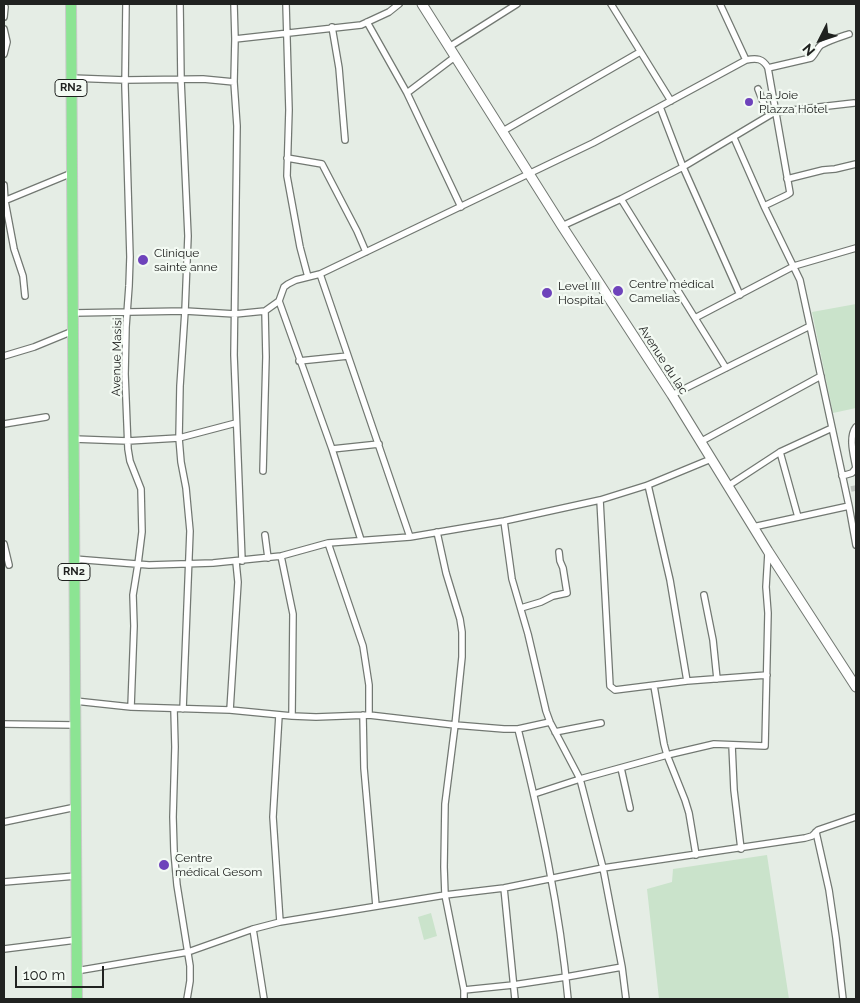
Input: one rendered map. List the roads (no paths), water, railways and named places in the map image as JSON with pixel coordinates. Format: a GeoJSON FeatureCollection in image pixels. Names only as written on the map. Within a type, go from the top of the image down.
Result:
{"type":"FeatureCollection","features":[{"type":"Feature","properties":{"kind":"highway","name":"RN2"},"geometry":{"type":"LineString","coordinates":[[71,4],[76,999]]}},
{"type":"Feature","properties":{"kind":"main road","name":"Avenue du lac"},"geometry":{"type":"LineString","coordinates":[[422,4],[856,687]]}},
{"type":"Feature","properties":{"kind":"street"},"geometry":{"type":"LineString","coordinates":[[4,4],[4,16]]}},
{"type":"Feature","properties":{"kind":"street","name":"Avenue Masisi"},"geometry":{"type":"LineString","coordinates":[[126,4],[125,80],[130,257],[125,374],[128,449],[130,461],[141,489],[142,532],[133,595],[134,626],[131,707]]}},
{"type":"Feature","properties":{"kind":"street"},"geometry":{"type":"LineString","coordinates":[[180,4],[181,80],[188,236],[179,438],[190,531],[183,709]]}},
{"type":"Feature","properties":{"kind":"street"},"geometry":{"type":"LineString","coordinates":[[230,710],[239,561],[234,355],[236,126],[234,82],[236,39],[234,4]]}},
{"type":"Feature","properties":{"kind":"street"},"geometry":{"type":"LineString","coordinates":[[286,4],[289,110],[287,176],[300,247],[308,277]]}},
{"type":"Feature","properties":{"kind":"street"},"geometry":{"type":"LineString","coordinates":[[236,39],[358,25],[389,12],[399,4]]}},
{"type":"Feature","properties":{"kind":"street"},"geometry":{"type":"LineString","coordinates":[[450,47],[517,4]]}},
{"type":"Feature","properties":{"kind":"street"},"geometry":{"type":"LineString","coordinates":[[611,4],[671,102]]}},
{"type":"Feature","properties":{"kind":"street"},"geometry":{"type":"LineString","coordinates":[[720,4],[746,60]]}},
{"type":"Feature","properties":{"kind":"street"},"geometry":{"type":"LineString","coordinates":[[367,22],[407,93],[461,207]]}},
{"type":"Feature","properties":{"kind":"street"},"geometry":{"type":"LineString","coordinates":[[332,27],[339,68],[345,140]]}},
{"type":"Feature","properties":{"kind":"street"},"geometry":{"type":"LineString","coordinates":[[4,29],[7,42],[4,54]]}},
{"type":"Feature","properties":{"kind":"street"},"geometry":{"type":"LineString","coordinates":[[768,68],[811,58],[821,46],[849,34]]}},
{"type":"Feature","properties":{"kind":"street"},"geometry":{"type":"LineString","coordinates":[[503,131],[640,52]]}},
{"type":"Feature","properties":{"kind":"street"},"geometry":{"type":"LineString","coordinates":[[407,93],[456,56]]}},
{"type":"Feature","properties":{"kind":"street"},"geometry":{"type":"LineString","coordinates":[[73,313],[185,312],[235,314],[265,311],[278,301],[284,287],[288,284],[320,274],[593,143],[746,60],[754,58],[765,62],[768,68],[773,113],[790,193],[764,206]]}},
{"type":"Feature","properties":{"kind":"street"},"geometry":{"type":"LineString","coordinates":[[71,78],[125,80],[203,79],[234,82]]}},
{"type":"Feature","properties":{"kind":"street"},"geometry":{"type":"LineString","coordinates":[[758,89],[765,107],[773,113]]}},
{"type":"Feature","properties":{"kind":"street"},"geometry":{"type":"LineString","coordinates":[[562,226],[621,199],[683,167],[773,113],[854,103]]}},
{"type":"Feature","properties":{"kind":"street"},"geometry":{"type":"LineString","coordinates":[[660,107],[683,167],[740,295]]}},
{"type":"Feature","properties":{"kind":"street"},"geometry":{"type":"LineString","coordinates":[[734,138],[800,280],[842,476],[848,489],[856,545]]}},
{"type":"Feature","properties":{"kind":"street"},"geometry":{"type":"LineString","coordinates":[[287,158],[322,164],[366,252]]}},
{"type":"Feature","properties":{"kind":"street"},"geometry":{"type":"LineString","coordinates":[[787,179],[856,164]]}},
{"type":"Feature","properties":{"kind":"street"},"geometry":{"type":"LineString","coordinates":[[4,201],[72,173]]}},
{"type":"Feature","properties":{"kind":"street"},"geometry":{"type":"LineString","coordinates":[[4,185],[4,201],[14,249],[23,276],[24,296]]}},
{"type":"Feature","properties":{"kind":"street"},"geometry":{"type":"LineString","coordinates":[[621,199],[726,368]]}},
{"type":"Feature","properties":{"kind":"street"},"geometry":{"type":"LineString","coordinates":[[695,318],[794,266],[856,248]]}},
{"type":"Feature","properties":{"kind":"street"},"geometry":{"type":"LineString","coordinates":[[320,274],[410,537]]}},
{"type":"Feature","properties":{"kind":"street"},"geometry":{"type":"LineString","coordinates":[[278,301],[332,449],[361,540]]}},
{"type":"Feature","properties":{"kind":"street"},"geometry":{"type":"LineString","coordinates":[[263,471],[266,357],[265,311]]}},
{"type":"Feature","properties":{"kind":"street"},"geometry":{"type":"LineString","coordinates":[[672,396],[810,326]]}},
{"type":"Feature","properties":{"kind":"street"},"geometry":{"type":"LineString","coordinates":[[4,356],[73,332]]}},
{"type":"Feature","properties":{"kind":"street"},"geometry":{"type":"LineString","coordinates":[[299,361],[348,356]]}},
{"type":"Feature","properties":{"kind":"street"},"geometry":{"type":"LineString","coordinates":[[700,442],[821,376]]}},
{"type":"Feature","properties":{"kind":"street"},"geometry":{"type":"LineString","coordinates":[[4,424],[46,417]]}},
{"type":"Feature","properties":{"kind":"street"},"geometry":{"type":"LineString","coordinates":[[74,439],[128,442],[179,438],[236,423]]}},
{"type":"Feature","properties":{"kind":"street"},"geometry":{"type":"LineString","coordinates":[[842,476],[855,470],[852,443],[853,430],[856,427]]}},
{"type":"Feature","properties":{"kind":"street"},"geometry":{"type":"LineString","coordinates":[[728,486],[780,452],[832,428]]}},
{"type":"Feature","properties":{"kind":"street"},"geometry":{"type":"LineString","coordinates":[[332,449],[379,444]]}},
{"type":"Feature","properties":{"kind":"street"},"geometry":{"type":"LineString","coordinates":[[780,452],[798,517]]}},
{"type":"Feature","properties":{"kind":"street"},"geometry":{"type":"LineString","coordinates":[[74,559],[138,564],[189,564],[239,561],[282,556],[328,543],[410,537],[504,521],[600,500],[648,485],[711,459]]}},
{"type":"Feature","properties":{"kind":"street"},"geometry":{"type":"LineString","coordinates":[[648,485],[670,580],[687,681]]}},
{"type":"Feature","properties":{"kind":"street"},"geometry":{"type":"LineString","coordinates":[[600,500],[610,686],[615,690],[687,681],[767,675]]}},
{"type":"Feature","properties":{"kind":"street"},"geometry":{"type":"LineString","coordinates":[[753,527],[849,506]]}},
{"type":"Feature","properties":{"kind":"street"},"geometry":{"type":"LineString","coordinates":[[504,521],[512,579],[528,634],[546,711],[580,779],[603,868],[622,967],[626,999]]}},
{"type":"Feature","properties":{"kind":"street"},"geometry":{"type":"LineString","coordinates":[[436,532],[462,632],[462,657],[455,726],[444,804],[444,867],[445,895],[464,990],[464,999]]}},
{"type":"Feature","properties":{"kind":"street"},"geometry":{"type":"LineString","coordinates":[[265,535],[268,558]]}},
{"type":"Feature","properties":{"kind":"street"},"geometry":{"type":"LineString","coordinates":[[328,543],[363,646],[369,685],[364,768],[376,906]]}},
{"type":"Feature","properties":{"kind":"street"},"geometry":{"type":"LineString","coordinates":[[4,544],[9,565]]}},
{"type":"Feature","properties":{"kind":"street"},"geometry":{"type":"LineString","coordinates":[[534,794],[580,779],[714,744],[765,746],[768,551]]}},
{"type":"Feature","properties":{"kind":"street"},"geometry":{"type":"LineString","coordinates":[[520,608],[567,593],[559,552]]}},
{"type":"Feature","properties":{"kind":"street"},"geometry":{"type":"LineString","coordinates":[[282,556],[293,614],[292,716]]}},
{"type":"Feature","properties":{"kind":"street"},"geometry":{"type":"LineString","coordinates":[[704,595],[718,679]]}},
{"type":"Feature","properties":{"kind":"street"},"geometry":{"type":"LineString","coordinates":[[654,686],[667,755],[685,800],[696,855]]}},
{"type":"Feature","properties":{"kind":"street"},"geometry":{"type":"LineString","coordinates":[[75,701],[131,707],[230,710],[292,716],[366,715],[455,726],[518,729],[550,722]]}},
{"type":"Feature","properties":{"kind":"street"},"geometry":{"type":"LineString","coordinates":[[174,709],[174,851],[177,885],[190,966],[187,999]]}},
{"type":"Feature","properties":{"kind":"street"},"geometry":{"type":"LineString","coordinates":[[279,715],[273,816],[280,922]]}},
{"type":"Feature","properties":{"kind":"street"},"geometry":{"type":"LineString","coordinates":[[556,732],[601,723]]}},
{"type":"Feature","properties":{"kind":"street"},"geometry":{"type":"LineString","coordinates":[[4,724],[75,725]]}},
{"type":"Feature","properties":{"kind":"street"},"geometry":{"type":"LineString","coordinates":[[518,729],[534,794],[551,880],[565,961],[568,999]]}},
{"type":"Feature","properties":{"kind":"street"},"geometry":{"type":"LineString","coordinates":[[732,745],[734,790],[741,849]]}},
{"type":"Feature","properties":{"kind":"street"},"geometry":{"type":"LineString","coordinates":[[621,768],[630,808]]}},
{"type":"Feature","properties":{"kind":"street"},"geometry":{"type":"LineString","coordinates":[[4,822],[76,808]]}},
{"type":"Feature","properties":{"kind":"street"},"geometry":{"type":"LineString","coordinates":[[76,971],[188,952],[253,929],[280,922],[445,895],[504,888],[603,868],[805,838],[812,836],[818,830],[856,817]]}},
{"type":"Feature","properties":{"kind":"street"},"geometry":{"type":"LineString","coordinates":[[816,832],[829,890],[843,999]]}},
{"type":"Feature","properties":{"kind":"street"},"geometry":{"type":"LineString","coordinates":[[4,882],[76,876]]}},
{"type":"Feature","properties":{"kind":"street"},"geometry":{"type":"LineString","coordinates":[[504,888],[515,999]]}},
{"type":"Feature","properties":{"kind":"street"},"geometry":{"type":"LineString","coordinates":[[253,929],[264,999]]}},
{"type":"Feature","properties":{"kind":"street"},"geometry":{"type":"LineString","coordinates":[[4,949],[76,940]]}},
{"type":"Feature","properties":{"kind":"street"},"geometry":{"type":"LineString","coordinates":[[464,990],[513,985],[622,967]]}},
{"type":"Feature","properties":{"kind":"tunnel"},"geometry":{"type":"LineString","coordinates":[[851,489],[856,488]]}},
{"type":"Feature","properties":{"kind":"place","name":"La Joie Plazza Hotel"},"geometry":{"type":"Point","coordinates":[749,102]}},
{"type":"Feature","properties":{"kind":"place","name":"Clinique sainte anne"},"geometry":{"type":"Point","coordinates":[143,260]}},
{"type":"Feature","properties":{"kind":"place","name":"Centre médical Camelias"},"geometry":{"type":"Point","coordinates":[618,291]}},
{"type":"Feature","properties":{"kind":"place","name":"Level III Hospital"},"geometry":{"type":"Point","coordinates":[547,293]}},
{"type":"Feature","properties":{"kind":"place","name":"Centre médical Gesom"},"geometry":{"type":"Point","coordinates":[164,865]}}]}
